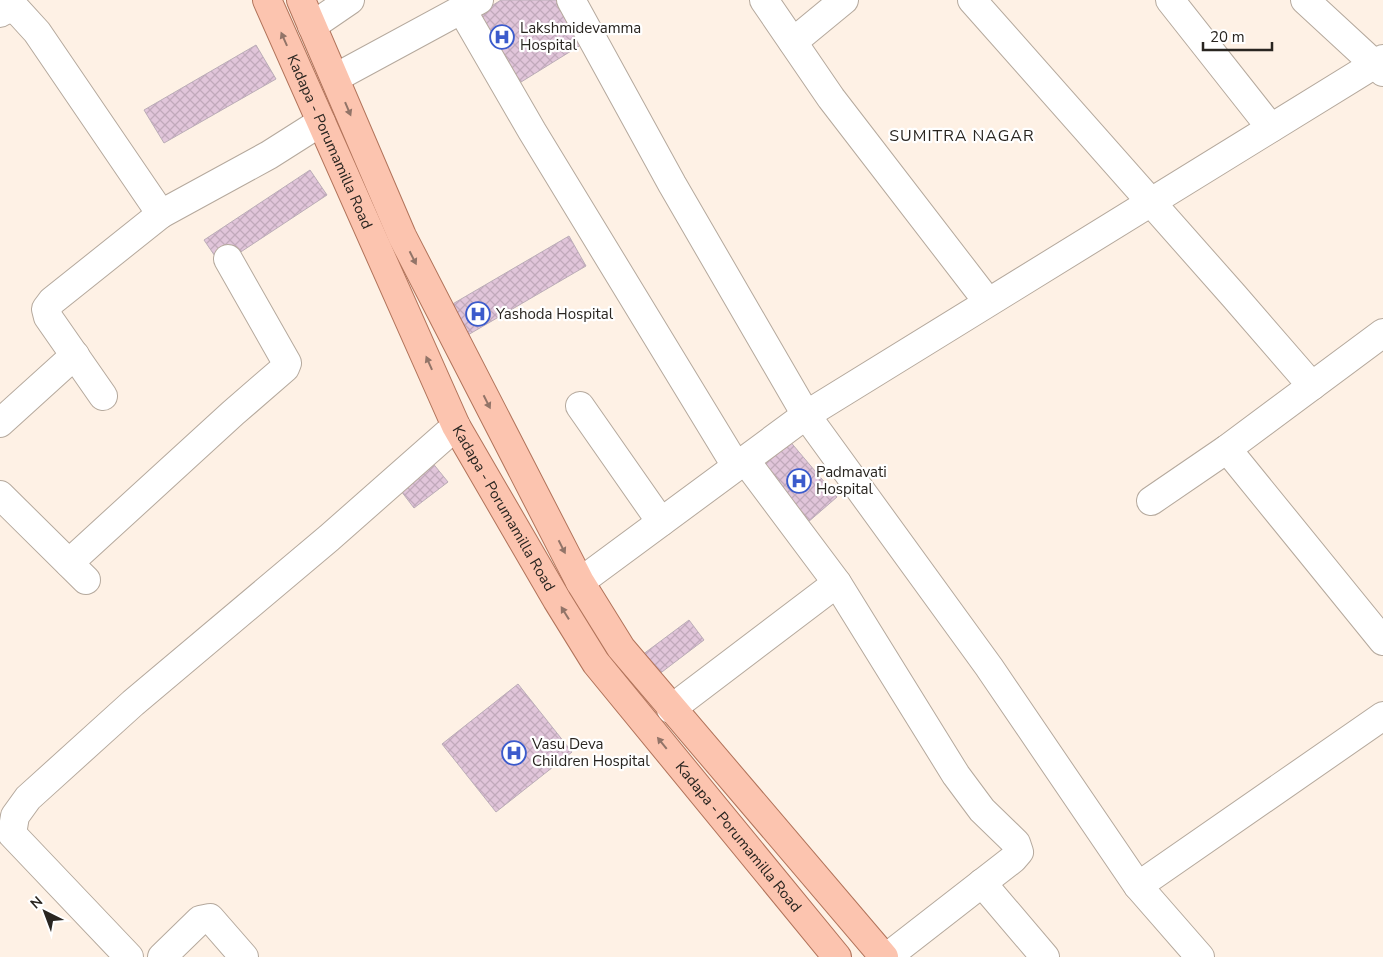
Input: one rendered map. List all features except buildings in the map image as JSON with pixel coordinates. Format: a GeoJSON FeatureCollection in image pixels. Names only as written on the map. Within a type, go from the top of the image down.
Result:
{"type":"FeatureCollection","features":[{"type":"Feature","properties":{"kind":"main road","name":"Kadapa - Porumamilla Road"},"geometry":{"type":"LineString","coordinates":[[267,0],[456,426],[557,600],[596,663],[837,957]]}},
{"type":"Feature","properties":{"kind":"main road"},"geometry":{"type":"LineString","coordinates":[[301,0],[402,236],[580,582],[621,648],[886,957]]}},
{"type":"Feature","properties":{"kind":"street"},"geometry":{"type":"LineString","coordinates":[[312,26],[350,0]]}},
{"type":"Feature","properties":{"kind":"street"},"geometry":{"type":"LineString","coordinates":[[571,0],[677,192],[806,415],[989,667],[1138,886],[1200,957]]}},
{"type":"Feature","properties":{"kind":"street"},"geometry":{"type":"LineString","coordinates":[[764,0],[831,98],[988,302]]}},
{"type":"Feature","properties":{"kind":"street"},"geometry":{"type":"LineString","coordinates":[[793,42],[844,0]]}},
{"type":"Feature","properties":{"kind":"street"},"geometry":{"type":"LineString","coordinates":[[972,0],[1312,386]]}},
{"type":"Feature","properties":{"kind":"street"},"geometry":{"type":"LineString","coordinates":[[1170,0],[1271,128]]}},
{"type":"Feature","properties":{"kind":"street"},"geometry":{"type":"LineString","coordinates":[[580,582],[806,415],[1271,128],[1381,65],[1305,0]]}},
{"type":"Feature","properties":{"kind":"street"},"geometry":{"type":"LineString","coordinates":[[335,78],[471,5],[537,139],[740,463],[837,583],[956,775],[982,810],[1016,843],[1019,852],[1013,859],[886,957]]}},
{"type":"Feature","properties":{"kind":"street"},"geometry":{"type":"LineString","coordinates":[[0,13],[4,10],[16,9],[38,32],[161,214]]}},
{"type":"Feature","properties":{"kind":"street"},"geometry":{"type":"LineString","coordinates":[[103,396],[48,316],[46,309],[52,301],[161,214],[269,155],[321,122]]}},
{"type":"Feature","properties":{"kind":"street"},"geometry":{"type":"LineString","coordinates":[[0,495],[78,572],[233,413],[285,368],[287,363],[228,259]]}},
{"type":"Feature","properties":{"kind":"street"},"geometry":{"type":"LineString","coordinates":[[1151,501],[1227,449],[1383,333]]}},
{"type":"Feature","properties":{"kind":"street"},"geometry":{"type":"LineString","coordinates":[[0,423],[75,356]]}},
{"type":"Feature","properties":{"kind":"street"},"geometry":{"type":"LineString","coordinates":[[580,406],[661,522]]}},
{"type":"Feature","properties":{"kind":"street"},"geometry":{"type":"LineString","coordinates":[[129,957],[12,834],[15,816],[28,798],[132,703],[329,538],[456,426]]}},
{"type":"Feature","properties":{"kind":"street"},"geometry":{"type":"LineString","coordinates":[[1227,449],[1383,641]]}},
{"type":"Feature","properties":{"kind":"street"},"geometry":{"type":"LineString","coordinates":[[672,709],[837,583]]}},
{"type":"Feature","properties":{"kind":"street"},"geometry":{"type":"LineString","coordinates":[[1138,886],[1383,716]]}},
{"type":"Feature","properties":{"kind":"street"},"geometry":{"type":"LineString","coordinates":[[982,883],[1045,957]]}},
{"type":"Feature","properties":{"kind":"street"},"geometry":{"type":"LineString","coordinates":[[162,957],[200,920],[210,918],[244,957]]}},
{"type":"Feature","properties":{"kind":"place","name":"Lakshmidevamma Hospital"},"geometry":{"type":"Point","coordinates":[502,37]}},
{"type":"Feature","properties":{"kind":"place","name":"Yashoda Hospital"},"geometry":{"type":"Point","coordinates":[478,314]}},
{"type":"Feature","properties":{"kind":"place","name":"Padmavati Hospital"},"geometry":{"type":"Point","coordinates":[799,481]}},
{"type":"Feature","properties":{"kind":"place","name":"Vasu Deva Children Hospital"},"geometry":{"type":"Point","coordinates":[514,753]}},
{"type":"Feature","properties":{"kind":"district","name":"SUMITRA NAGAR"},"geometry":{"type":"Point","coordinates":[962,136]}}]}
